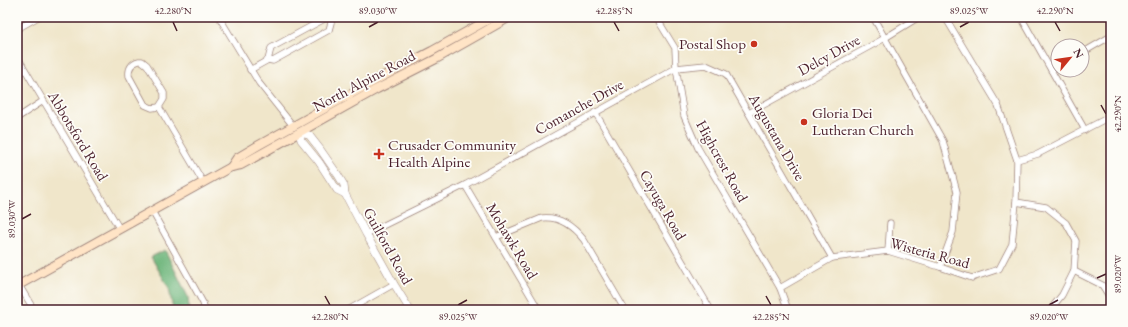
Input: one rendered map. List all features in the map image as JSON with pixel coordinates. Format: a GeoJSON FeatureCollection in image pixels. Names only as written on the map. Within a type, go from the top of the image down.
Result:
{"type":"FeatureCollection","features":[{"type":"Feature","properties":{"kind":"main road","name":"North Alpine Road"},"geometry":{"type":"LineString","coordinates":[[230,167],[237,158],[293,126],[493,17]]}},
{"type":"Feature","properties":{"kind":"main road","name":"North Alpine Road"},"geometry":{"type":"LineString","coordinates":[[18,284],[230,167],[240,165],[377,89],[436,59],[510,17]]}},
{"type":"Feature","properties":{"kind":"street"},"geometry":{"type":"LineString","coordinates":[[17,29],[38,17]]}},
{"type":"Feature","properties":{"kind":"street"},"geometry":{"type":"LineString","coordinates":[[219,17],[250,70],[299,133]]}},
{"type":"Feature","properties":{"kind":"street"},"geometry":{"type":"LineString","coordinates":[[250,70],[268,60],[273,61],[329,30],[332,19],[329,17],[271,48],[268,60]]}},
{"type":"Feature","properties":{"kind":"street","name":"Highcrest Road"},"geometry":{"type":"LineString","coordinates":[[656,17],[675,48],[676,68],[684,116],[696,141],[780,288],[788,310]]}},
{"type":"Feature","properties":{"kind":"street"},"geometry":{"type":"LineString","coordinates":[[874,17],[943,141],[957,192],[953,232],[940,267]]}},
{"type":"Feature","properties":{"kind":"street","name":"Delcy Drive"},"geometry":{"type":"LineString","coordinates":[[749,113],[885,38],[919,17]]}},
{"type":"Feature","properties":{"kind":"street","name":"Wisteria Road"},"geometry":{"type":"LineString","coordinates":[[780,288],[832,258],[888,251],[972,278],[999,269],[1012,244],[1016,202],[1017,160],[998,105],[945,17]]}},
{"type":"Feature","properties":{"kind":"street"},"geometry":{"type":"LineString","coordinates":[[1020,17],[1050,68]]}},
{"type":"Feature","properties":{"kind":"street"},"geometry":{"type":"LineString","coordinates":[[1090,48],[1111,36]]}},
{"type":"Feature","properties":{"kind":"street","name":"Abbotsford Road"},"geometry":{"type":"LineString","coordinates":[[17,56],[119,228]]}},
{"type":"Feature","properties":{"kind":"street"},"geometry":{"type":"LineString","coordinates":[[142,61],[148,65],[164,93],[164,99],[159,107],[152,108],[146,105],[129,76],[128,72],[130,67],[136,62],[142,61]]}},
{"type":"Feature","properties":{"kind":"street","name":"Augustana Drive"},"geometry":{"type":"LineString","coordinates":[[676,68],[706,65],[726,74],[832,258]]}},
{"type":"Feature","properties":{"kind":"street","name":"Comanche Drive"},"geometry":{"type":"LineString","coordinates":[[366,234],[465,185],[676,68]]}},
{"type":"Feature","properties":{"kind":"street"},"geometry":{"type":"LineString","coordinates":[[1056,78],[1085,130]]}},
{"type":"Feature","properties":{"kind":"street"},"geometry":{"type":"LineString","coordinates":[[17,118],[43,101]]}},
{"type":"Feature","properties":{"kind":"street"},"geometry":{"type":"LineString","coordinates":[[159,107],[203,182]]}},
{"type":"Feature","properties":{"kind":"street","name":"Cayuga Road"},"geometry":{"type":"LineString","coordinates":[[595,112],[711,310]]}},
{"type":"Feature","properties":{"kind":"street"},"geometry":{"type":"LineString","coordinates":[[1017,160],[1038,154],[1111,116]]}},
{"type":"Feature","properties":{"kind":"street","name":"Guilford Road"},"geometry":{"type":"LineString","coordinates":[[299,133],[301,140],[320,162],[337,190],[345,194],[394,284],[410,310]]}},
{"type":"Feature","properties":{"kind":"street","name":"Mohawk Road"},"geometry":{"type":"LineString","coordinates":[[465,185],[538,310]]}},
{"type":"Feature","properties":{"kind":"street"},"geometry":{"type":"LineString","coordinates":[[1016,202],[1046,207],[1066,222],[1076,241],[1074,271],[1062,295],[1050,310]]}},
{"type":"Feature","properties":{"kind":"street"},"geometry":{"type":"LineString","coordinates":[[152,211],[204,303],[206,310]]}},
{"type":"Feature","properties":{"kind":"street"},"geometry":{"type":"LineString","coordinates":[[496,237],[542,218],[554,218],[566,223],[584,240],[625,310]]}},
{"type":"Feature","properties":{"kind":"street"},"geometry":{"type":"LineString","coordinates":[[888,251],[890,223]]}},
{"type":"Feature","properties":{"kind":"street"},"geometry":{"type":"LineString","coordinates":[[1074,271],[1102,285],[1111,299]]}},
{"type":"Feature","properties":{"kind":"street"},"geometry":{"type":"LineString","coordinates":[[18,284],[34,310]]}},
{"type":"Feature","properties":{"kind":"street"},"geometry":{"type":"LineString","coordinates":[[348,310],[394,284]]}},
{"type":"Feature","properties":{"kind":"green space"},"geometry":{"type":"Polygon","coordinates":[[[165,250],[188,297],[189,310],[173,310],[169,288],[151,257],[165,250]]]}},
{"type":"Feature","properties":{"kind":"place","name":"Postal Shop"},"geometry":{"type":"Point","coordinates":[754,44]}},
{"type":"Feature","properties":{"kind":"place","name":"Gloria Dei Lutheran Church"},"geometry":{"type":"Point","coordinates":[804,122]}},
{"type":"Feature","properties":{"kind":"place","name":"Crusader Community Health Alpine"},"geometry":{"type":"Point","coordinates":[379,154]}}]}
